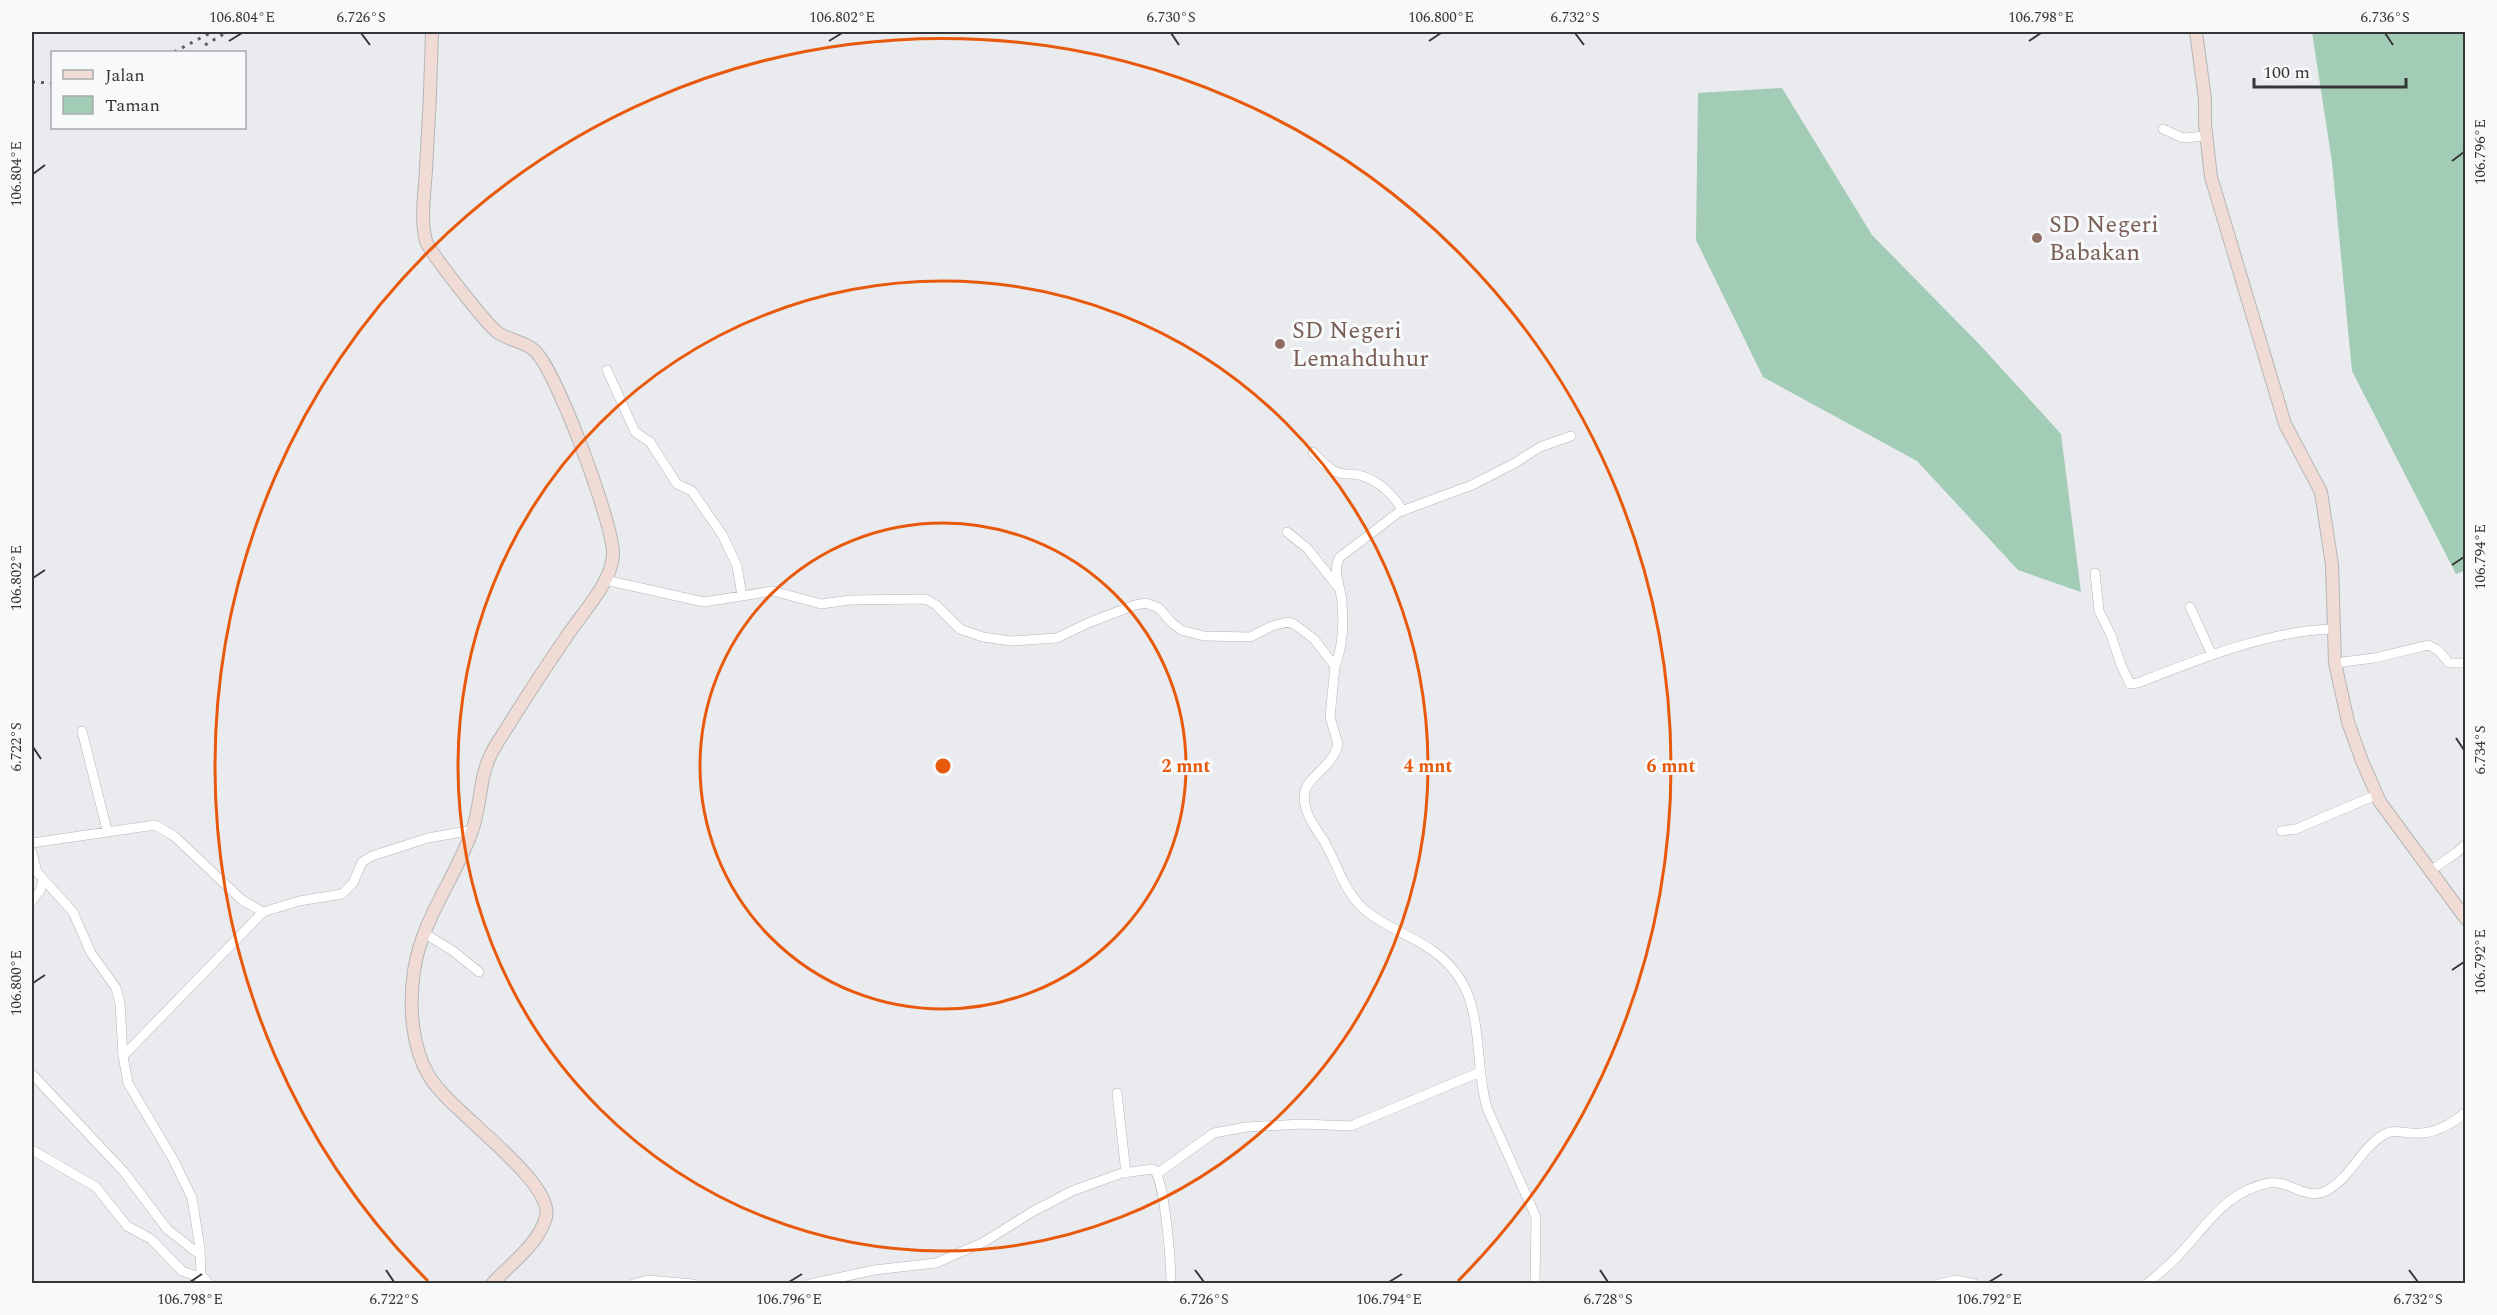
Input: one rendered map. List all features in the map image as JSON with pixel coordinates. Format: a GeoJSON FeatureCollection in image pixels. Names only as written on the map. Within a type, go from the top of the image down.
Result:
{"type":"FeatureCollection","features":[{"type":"Feature","properties":{"kind":"street"},"geometry":{"type":"LineString","coordinates":[[432,32],[425,187],[426,241],[490,325],[502,335],[531,348],[543,363],[574,431],[607,520],[613,553],[605,580],[489,757],[473,830],[460,862],[424,933],[417,953],[411,993],[411,1011],[424,1067],[446,1098],[509,1156],[526,1175],[545,1200],[547,1208],[543,1223],[532,1242],[492,1284]]}},
{"type":"Feature","properties":{"kind":"street"},"geometry":{"type":"LineString","coordinates":[[2196,32],[2205,99],[2206,136],[2211,177],[2285,424],[2321,492],[2331,558],[2335,663],[2348,722],[2376,795],[2393,822],[2466,919]]}},
{"type":"Feature","properties":{"kind":"street"},"geometry":{"type":"LineString","coordinates":[[2163,129],[2183,138],[2206,136]]}},
{"type":"Feature","properties":{"kind":"street"},"geometry":{"type":"LineString","coordinates":[[607,370],[635,432],[650,442],[677,484],[692,491],[723,536],[737,566],[742,596]]}},
{"type":"Feature","properties":{"kind":"street"},"geometry":{"type":"LineString","coordinates":[[1535,1284],[1536,1217],[1487,1108],[1474,1020],[1462,982],[1446,962],[1416,939],[1375,917],[1358,903],[1346,888],[1334,859],[1309,817],[1305,803],[1307,788],[1329,765],[1338,744],[1330,717],[1335,666],[1342,639],[1341,592],[1336,567],[1340,557],[1403,510],[1472,485],[1507,468],[1540,447],[1570,436]]}},
{"type":"Feature","properties":{"kind":"street"},"geometry":{"type":"LineString","coordinates":[[1313,452],[1332,470],[1342,474],[1360,475],[1378,482],[1403,510]]}},
{"type":"Feature","properties":{"kind":"street"},"geometry":{"type":"LineString","coordinates":[[1287,532],[1307,548],[1341,592]]}},
{"type":"Feature","properties":{"kind":"street"},"geometry":{"type":"LineString","coordinates":[[2095,573],[2099,611],[2130,684],[2212,655],[2300,632],[2333,629]]}},
{"type":"Feature","properties":{"kind":"street"},"geometry":{"type":"LineString","coordinates":[[605,580],[704,602],[777,591],[821,604],[850,600],[926,599],[936,605],[953,624],[963,631],[999,640],[1020,641],[1062,636],[1088,623],[1146,603],[1159,608],[1181,630],[1204,636],[1250,637],[1282,622],[1294,624],[1314,639],[1335,666]]}},
{"type":"Feature","properties":{"kind":"street"},"geometry":{"type":"LineString","coordinates":[[2190,607],[2212,655]]}},
{"type":"Feature","properties":{"kind":"street"},"geometry":{"type":"LineString","coordinates":[[2335,663],[2374,658],[2428,645],[2438,650],[2449,663],[2466,663]]}},
{"type":"Feature","properties":{"kind":"street"},"geometry":{"type":"LineString","coordinates":[[82,731],[108,830]]}},
{"type":"Feature","properties":{"kind":"street"},"geometry":{"type":"LineString","coordinates":[[2281,831],[2296,829],[2376,795]]}},
{"type":"Feature","properties":{"kind":"street"},"geometry":{"type":"LineString","coordinates":[[32,843],[108,830],[155,825],[174,836],[242,900],[263,912]]}},
{"type":"Feature","properties":{"kind":"street"},"geometry":{"type":"LineString","coordinates":[[123,1056],[263,912],[299,901],[342,894],[353,883],[362,862],[372,856],[428,838],[473,830]]}},
{"type":"Feature","properties":{"kind":"street"},"geometry":{"type":"LineString","coordinates":[[2430,871],[2466,844]]}},
{"type":"Feature","properties":{"kind":"street"},"geometry":{"type":"LineString","coordinates":[[32,853],[34,866],[43,880],[73,912],[91,953],[116,988],[122,1018],[123,1056],[130,1087],[164,1143],[192,1198],[205,1281]]}},
{"type":"Feature","properties":{"kind":"street"},"geometry":{"type":"LineString","coordinates":[[32,901],[40,891],[43,880]]}},
{"type":"Feature","properties":{"kind":"street"},"geometry":{"type":"LineString","coordinates":[[424,933],[453,951],[479,972]]}},
{"type":"Feature","properties":{"kind":"street"},"geometry":{"type":"LineString","coordinates":[[1158,1173],[1214,1133],[1246,1127],[1302,1124],[1351,1126],[1480,1072]]}},
{"type":"Feature","properties":{"kind":"street"},"geometry":{"type":"LineString","coordinates":[[32,1074],[124,1172],[167,1228],[200,1255]]}},
{"type":"Feature","properties":{"kind":"street"},"geometry":{"type":"LineString","coordinates":[[1117,1093],[1126,1173]]}},
{"type":"Feature","properties":{"kind":"street"},"geometry":{"type":"LineString","coordinates":[[2147,1284],[2175,1259],[2218,1209],[2237,1195],[2272,1183],[2288,1185],[2310,1195],[2323,1192],[2347,1174],[2383,1135],[2393,1131],[2413,1134],[2435,1131],[2446,1127],[2466,1112]]}},
{"type":"Feature","properties":{"kind":"street"},"geometry":{"type":"LineString","coordinates":[[32,1150],[96,1187],[127,1226],[151,1239],[182,1271],[205,1281]]}},
{"type":"Feature","properties":{"kind":"street"},"geometry":{"type":"LineString","coordinates":[[810,1284],[864,1272],[924,1266],[946,1260],[984,1242],[1065,1194],[1126,1173],[1153,1169],[1158,1173],[1169,1246],[1171,1284]]}},
{"type":"Feature","properties":{"kind":"street"},"geometry":{"type":"LineString","coordinates":[[633,1284],[648,1280],[693,1284]]}},
{"type":"Feature","properties":{"kind":"street"},"geometry":{"type":"LineString","coordinates":[[1939,1284],[1956,1280],[1975,1284]]}},
{"type":"Feature","properties":{"kind":"green space"},"geometry":{"type":"Polygon","coordinates":[[[2312,32],[2465,32],[2466,570],[2456,574],[2352,371],[2332,162],[2312,32]]]}},
{"type":"Feature","properties":{"kind":"green space"},"geometry":{"type":"Polygon","coordinates":[[[1782,88],[1872,235],[1981,346],[2061,434],[2081,592],[2018,570],[1917,461],[1763,377],[1696,240],[1698,93],[1782,88]]]}},
{"type":"Feature","properties":{"kind":"railway"},"geometry":{"type":"LineString","coordinates":[[176,51],[212,32]]}},
{"type":"Feature","properties":{"kind":"railway"},"geometry":{"type":"LineString","coordinates":[[205,45],[227,32]]}},
{"type":"Feature","properties":{"kind":"railway"},"geometry":{"type":"LineString","coordinates":[[32,82],[51,83]]}},
{"type":"Feature","properties":{"kind":"place","name":"SD Negeri Babakan"},"geometry":{"type":"Point","coordinates":[2037,238]}},
{"type":"Feature","properties":{"kind":"place","name":"SD Negeri Lemahduhur"},"geometry":{"type":"Point","coordinates":[1280,344]}}]}
